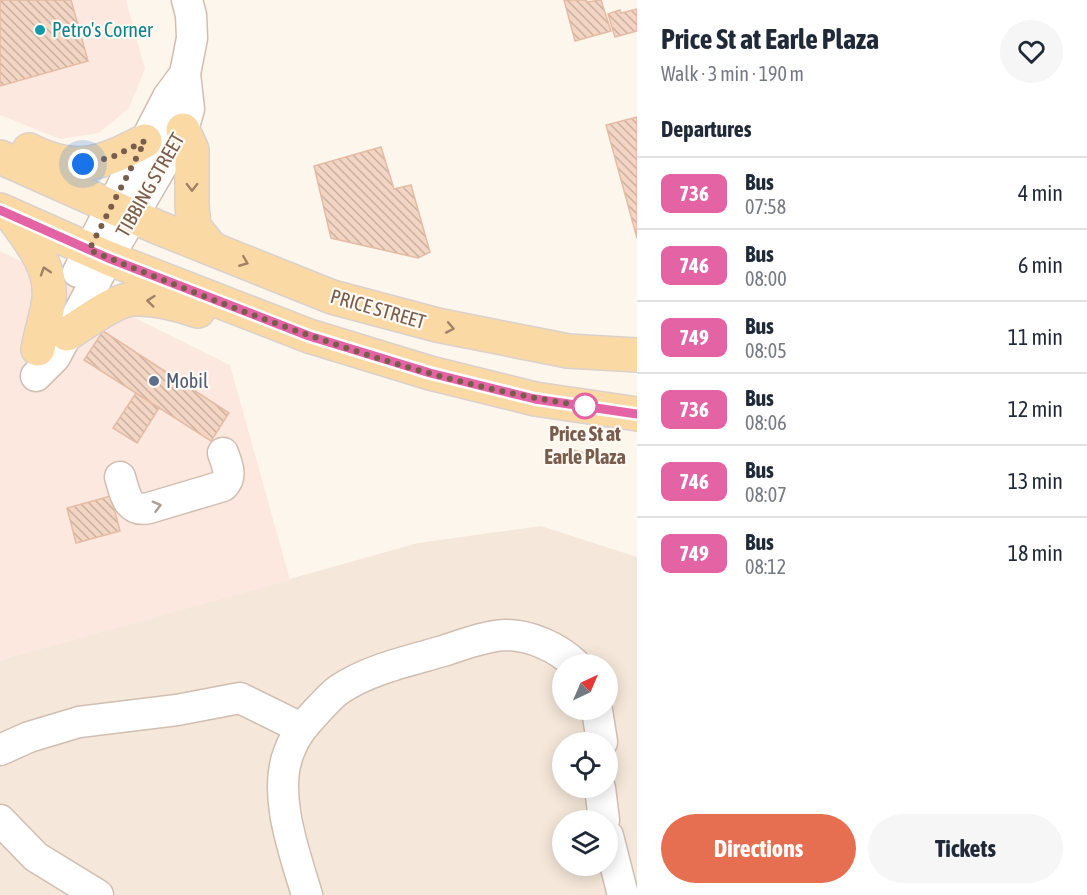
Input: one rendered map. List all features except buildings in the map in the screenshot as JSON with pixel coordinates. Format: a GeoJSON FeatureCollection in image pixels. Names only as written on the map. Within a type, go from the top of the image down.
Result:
{"type":"FeatureCollection","features":[{"type":"Feature","properties":{"kind":"main road"},"geometry":{"type":"LineString","coordinates":[[183,130],[192,150],[194,227],[212,249]]}},
{"type":"Feature","properties":{"kind":"main road"},"geometry":{"type":"LineString","coordinates":[[0,137],[49,160],[67,164],[100,162],[145,141]]}},
{"type":"Feature","properties":{"kind":"main road","name":"PRICE STREET"},"geometry":{"type":"LineString","coordinates":[[0,157],[121,211],[332,297],[437,325],[568,351],[637,354]]}},
{"type":"Feature","properties":{"kind":"main road"},"geometry":{"type":"LineString","coordinates":[[6,213],[98,254],[309,336],[430,373],[535,399],[637,414]]}},
{"type":"Feature","properties":{"kind":"main road"},"geometry":{"type":"LineString","coordinates":[[6,213],[40,256],[49,280],[49,299],[38,349]]}},
{"type":"Feature","properties":{"kind":"main road"},"geometry":{"type":"LineString","coordinates":[[67,334],[117,303],[131,298],[179,304],[248,331],[309,336]]}},
{"type":"Feature","properties":{"kind":"street","name":"TIBBING STREET"},"geometry":{"type":"LineString","coordinates":[[121,211],[183,130],[189,109],[185,74],[192,38],[191,15],[187,0]]}},
{"type":"Feature","properties":{"kind":"street","name":"TIBBING STREET"},"geometry":{"type":"LineString","coordinates":[[98,254],[121,211],[145,141],[168,97],[185,74]]}},
{"type":"Feature","properties":{"kind":"street"},"geometry":{"type":"LineString","coordinates":[[98,254],[67,334],[55,357],[36,376],[38,349],[98,254]]}},
{"type":"Feature","properties":{"kind":"street"},"geometry":{"type":"LineString","coordinates":[[120,477],[128,502],[142,510],[222,486],[228,481],[229,475],[223,453]]}},
{"type":"Feature","properties":{"kind":"street"},"geometry":{"type":"LineString","coordinates":[[307,895],[285,811],[283,784],[288,753],[301,728],[339,689],[382,669],[504,635],[524,637],[546,644],[563,654]]}},
{"type":"Feature","properties":{"kind":"street"},"geometry":{"type":"LineString","coordinates":[[0,750],[29,737],[79,722],[177,710],[240,698],[301,728]]}},
{"type":"Feature","properties":{"kind":"street"},"geometry":{"type":"LineString","coordinates":[[0,820],[36,857],[98,895]]}},
{"type":"Feature","properties":{"kind":"street"},"geometry":{"type":"LineString","coordinates":[[618,875],[623,895]]}},
{"type":"Feature","properties":{"kind":"shaded area"},"geometry":{"type":"Polygon","coordinates":[[[0,0],[126,0],[145,69],[129,108],[99,133],[60,139],[0,115],[0,0]]]}},
{"type":"Feature","properties":{"kind":"shaded area"},"geometry":{"type":"Polygon","coordinates":[[[0,251],[230,365],[290,580],[0,660],[0,251]]]}},
{"type":"Feature","properties":{"kind":"shaded area"},"geometry":{"type":"Polygon","coordinates":[[[541,526],[637,557],[637,895],[0,895],[0,660],[418,543],[541,526]]]}},
{"type":"Feature","properties":{"kind":"bus line","name":"736"},"geometry":{"type":"LineString","coordinates":[[0,210],[108,258],[309,336],[430,373],[535,399],[637,414]]}},
{"type":"Feature","properties":{"kind":"place","name":"Petro's Corner"},"geometry":{"type":"Point","coordinates":[40,30]}},
{"type":"Feature","properties":{"kind":"place","name":"Mobil"},"geometry":{"type":"Point","coordinates":[154,381]}},
{"type":"Feature","properties":{"kind":"place","name":"Price St at Earle Plaza"},"geometry":{"type":"Point","coordinates":[585,406]}},
{"type":"Feature","properties":{"kind":"route"},"geometry":{"type":"LineString","coordinates":[[83,164],[100,162],[145,141],[89,250],[309,336],[430,373],[535,399],[585,406]]}}]}
